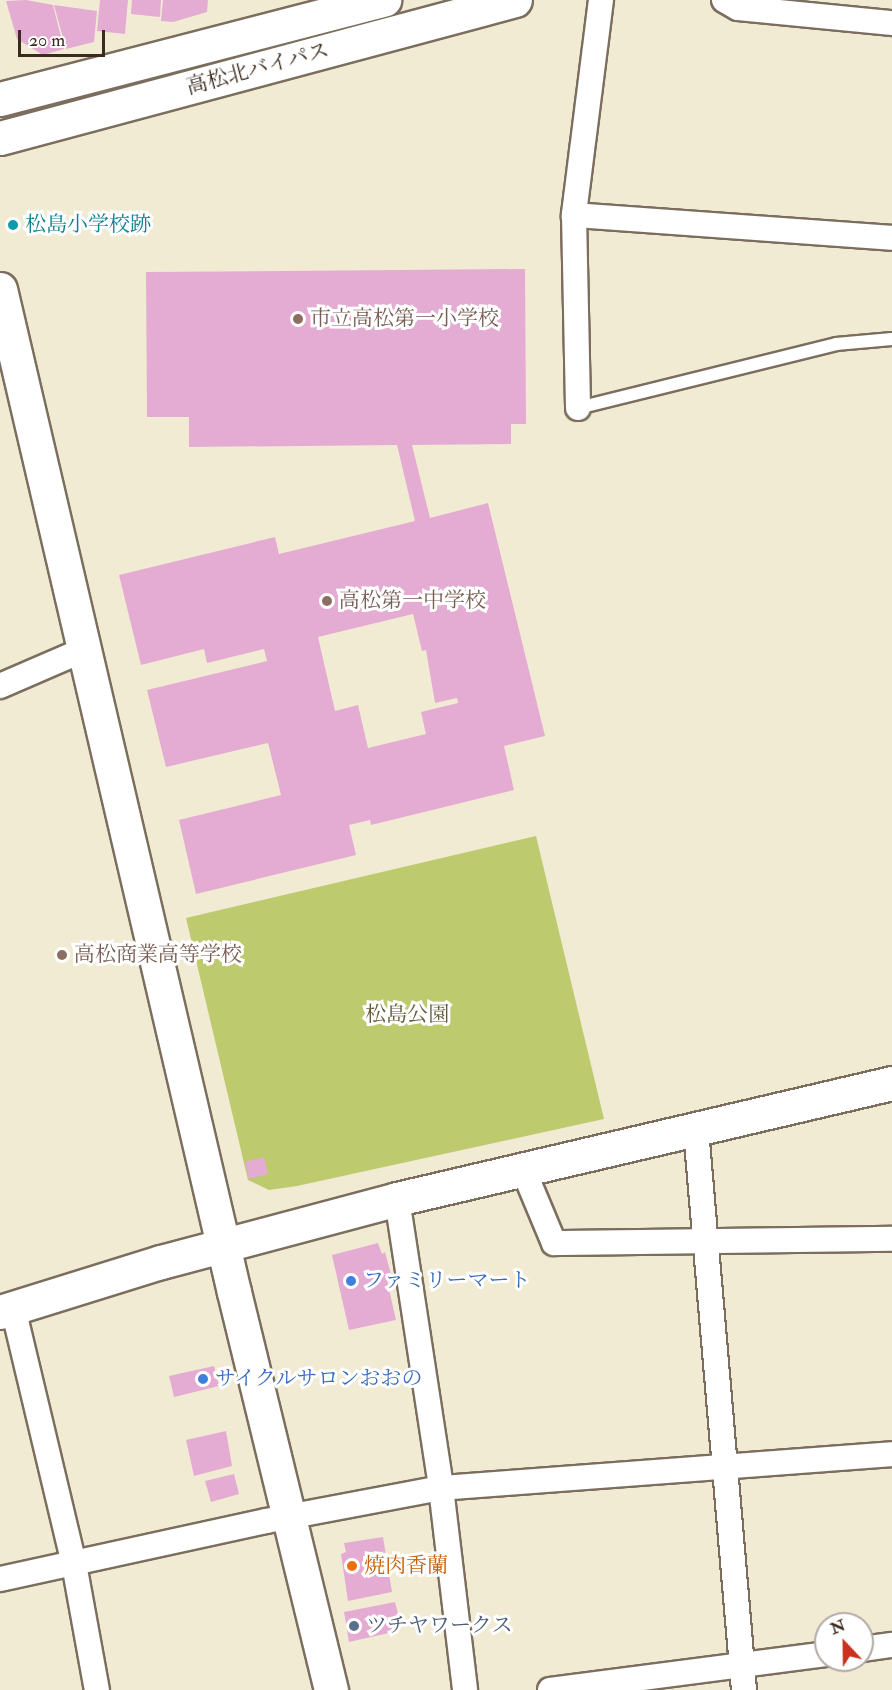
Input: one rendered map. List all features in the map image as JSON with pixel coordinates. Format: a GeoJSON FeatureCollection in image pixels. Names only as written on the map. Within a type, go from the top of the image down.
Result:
{"type":"FeatureCollection","features":[{"type":"Feature","properties":{"kind":"main road","name":"高松北バイパス"},"geometry":{"type":"LineString","coordinates":[[0,99],[382,0]]}},
{"type":"Feature","properties":{"kind":"main road","name":"高松北バイパス"},"geometry":{"type":"LineString","coordinates":[[0,138],[515,0]]}},
{"type":"Feature","properties":{"kind":"main road"},"geometry":{"type":"LineString","coordinates":[[0,289],[83,650],[331,1690]]}},
{"type":"Feature","properties":{"kind":"main road"},"geometry":{"type":"LineString","coordinates":[[7,1310],[224,1245],[397,1199],[892,1083]]}},
{"type":"Feature","properties":{"kind":"street"},"geometry":{"type":"LineString","coordinates":[[578,408],[574,215],[601,0]]}},
{"type":"Feature","properties":{"kind":"street"},"geometry":{"type":"LineString","coordinates":[[724,0],[738,8],[892,23]]}},
{"type":"Feature","properties":{"kind":"street"},"geometry":{"type":"LineString","coordinates":[[574,215],[892,238]]}},
{"type":"Feature","properties":{"kind":"street"},"geometry":{"type":"LineString","coordinates":[[0,686],[83,650]]}},
{"type":"Feature","properties":{"kind":"street"},"geometry":{"type":"LineString","coordinates":[[696,1130],[744,1690]]}},
{"type":"Feature","properties":{"kind":"street"},"geometry":{"type":"LineString","coordinates":[[523,1169],[555,1243],[892,1239]]}},
{"type":"Feature","properties":{"kind":"street"},"geometry":{"type":"LineString","coordinates":[[397,1199],[441,1488],[465,1690]]}},
{"type":"Feature","properties":{"kind":"street"},"geometry":{"type":"LineString","coordinates":[[7,1310],[74,1564],[98,1690]]}},
{"type":"Feature","properties":{"kind":"street"},"geometry":{"type":"LineString","coordinates":[[0,1580],[288,1517],[441,1488],[892,1455]]}},
{"type":"Feature","properties":{"kind":"street"},"geometry":{"type":"LineString","coordinates":[[874,1647],[892,1645]]}},
{"type":"Feature","properties":{"kind":"street"},"geometry":{"type":"LineString","coordinates":[[550,1690],[814,1656]]}},
{"type":"Feature","properties":{"kind":"lane"},"geometry":{"type":"LineString","coordinates":[[578,408],[836,344],[892,339]]}},
{"type":"Feature","properties":{"kind":"green space","name":"松島公園"},"geometry":{"type":"Polygon","coordinates":[[[536,836],[604,1119],[297,1186],[269,1190],[248,1180],[186,918],[536,836]]]}},
{"type":"Feature","properties":{"kind":"building"},"geometry":{"type":"Polygon","coordinates":[[[26,0],[53,5],[64,49],[43,55],[17,39],[6,1],[26,0]]]}},
{"type":"Feature","properties":{"kind":"building"},"geometry":{"type":"Polygon","coordinates":[[[100,0],[128,0],[125,34],[97,31],[100,0]]]}},
{"type":"Feature","properties":{"kind":"building"},"geometry":{"type":"Polygon","coordinates":[[[132,0],[161,0],[160,17],[131,14],[132,0]]]}},
{"type":"Feature","properties":{"kind":"building"},"geometry":{"type":"Polygon","coordinates":[[[163,0],[208,0],[207,12],[173,22],[161,21],[163,0]]]}},
{"type":"Feature","properties":{"kind":"building"},"geometry":{"type":"Polygon","coordinates":[[[54,5],[97,11],[94,42],[66,49],[54,5]]]}},
{"type":"Feature","properties":{"kind":"building"},"geometry":{"type":"Polygon","coordinates":[[[525,269],[526,424],[511,424],[511,444],[412,445],[430,518],[488,503],[545,736],[504,746],[514,790],[371,825],[370,820],[349,825],[356,855],[196,894],[179,820],[281,795],[268,743],[166,767],[147,690],[267,661],[264,649],[207,663],[204,649],[141,665],[119,575],[275,537],[279,554],[415,521],[397,445],[189,447],[189,417],[147,417],[146,272],[525,269]],[[413,614],[318,637],[335,711],[358,705],[368,748],[426,734],[421,712],[458,703],[457,698],[435,703],[426,650],[422,651],[413,614]]]}},
{"type":"Feature","properties":{"kind":"building"},"geometry":{"type":"Polygon","coordinates":[[[264,1157],[268,1174],[249,1179],[245,1162],[264,1157]]]}},
{"type":"Feature","properties":{"kind":"building"},"geometry":{"type":"Polygon","coordinates":[[[378,1243],[382,1254],[385,1252],[392,1278],[387,1280],[396,1320],[349,1330],[332,1255],[378,1243]]]}},
{"type":"Feature","properties":{"kind":"building"},"geometry":{"type":"Polygon","coordinates":[[[214,1366],[219,1386],[174,1397],[169,1376],[214,1366]]]}},
{"type":"Feature","properties":{"kind":"building"},"geometry":{"type":"Polygon","coordinates":[[[226,1431],[232,1466],[194,1476],[186,1440],[226,1431]]]}},
{"type":"Feature","properties":{"kind":"building"},"geometry":{"type":"Polygon","coordinates":[[[234,1474],[239,1494],[211,1502],[205,1481],[234,1474]]]}},
{"type":"Feature","properties":{"kind":"building"},"geometry":{"type":"Polygon","coordinates":[[[383,1537],[392,1592],[348,1601],[341,1554],[346,1552],[344,1543],[383,1537]]]}},
{"type":"Feature","properties":{"kind":"building"},"geometry":{"type":"Polygon","coordinates":[[[395,1602],[399,1617],[391,1620],[393,1632],[349,1642],[344,1612],[395,1602]]]}},
{"type":"Feature","properties":{"kind":"place","name":"松島小学校跡"},"geometry":{"type":"Point","coordinates":[13,225]}},
{"type":"Feature","properties":{"kind":"place","name":"市立高松第一小学校"},"geometry":{"type":"Point","coordinates":[298,319]}},
{"type":"Feature","properties":{"kind":"place","name":"高松第一中学校"},"geometry":{"type":"Point","coordinates":[327,601]}},
{"type":"Feature","properties":{"kind":"place","name":"高松商業高等学校"},"geometry":{"type":"Point","coordinates":[62,955]}},
{"type":"Feature","properties":{"kind":"place","name":"ファミリーマート"},"geometry":{"type":"Point","coordinates":[351,1281]}},
{"type":"Feature","properties":{"kind":"place","name":"サイクルサロンおおの"},"geometry":{"type":"Point","coordinates":[203,1379]}},
{"type":"Feature","properties":{"kind":"place","name":"焼肉香蘭"},"geometry":{"type":"Point","coordinates":[352,1566]}},
{"type":"Feature","properties":{"kind":"place","name":"ツチヤワークス"},"geometry":{"type":"Point","coordinates":[354,1626]}}]}
